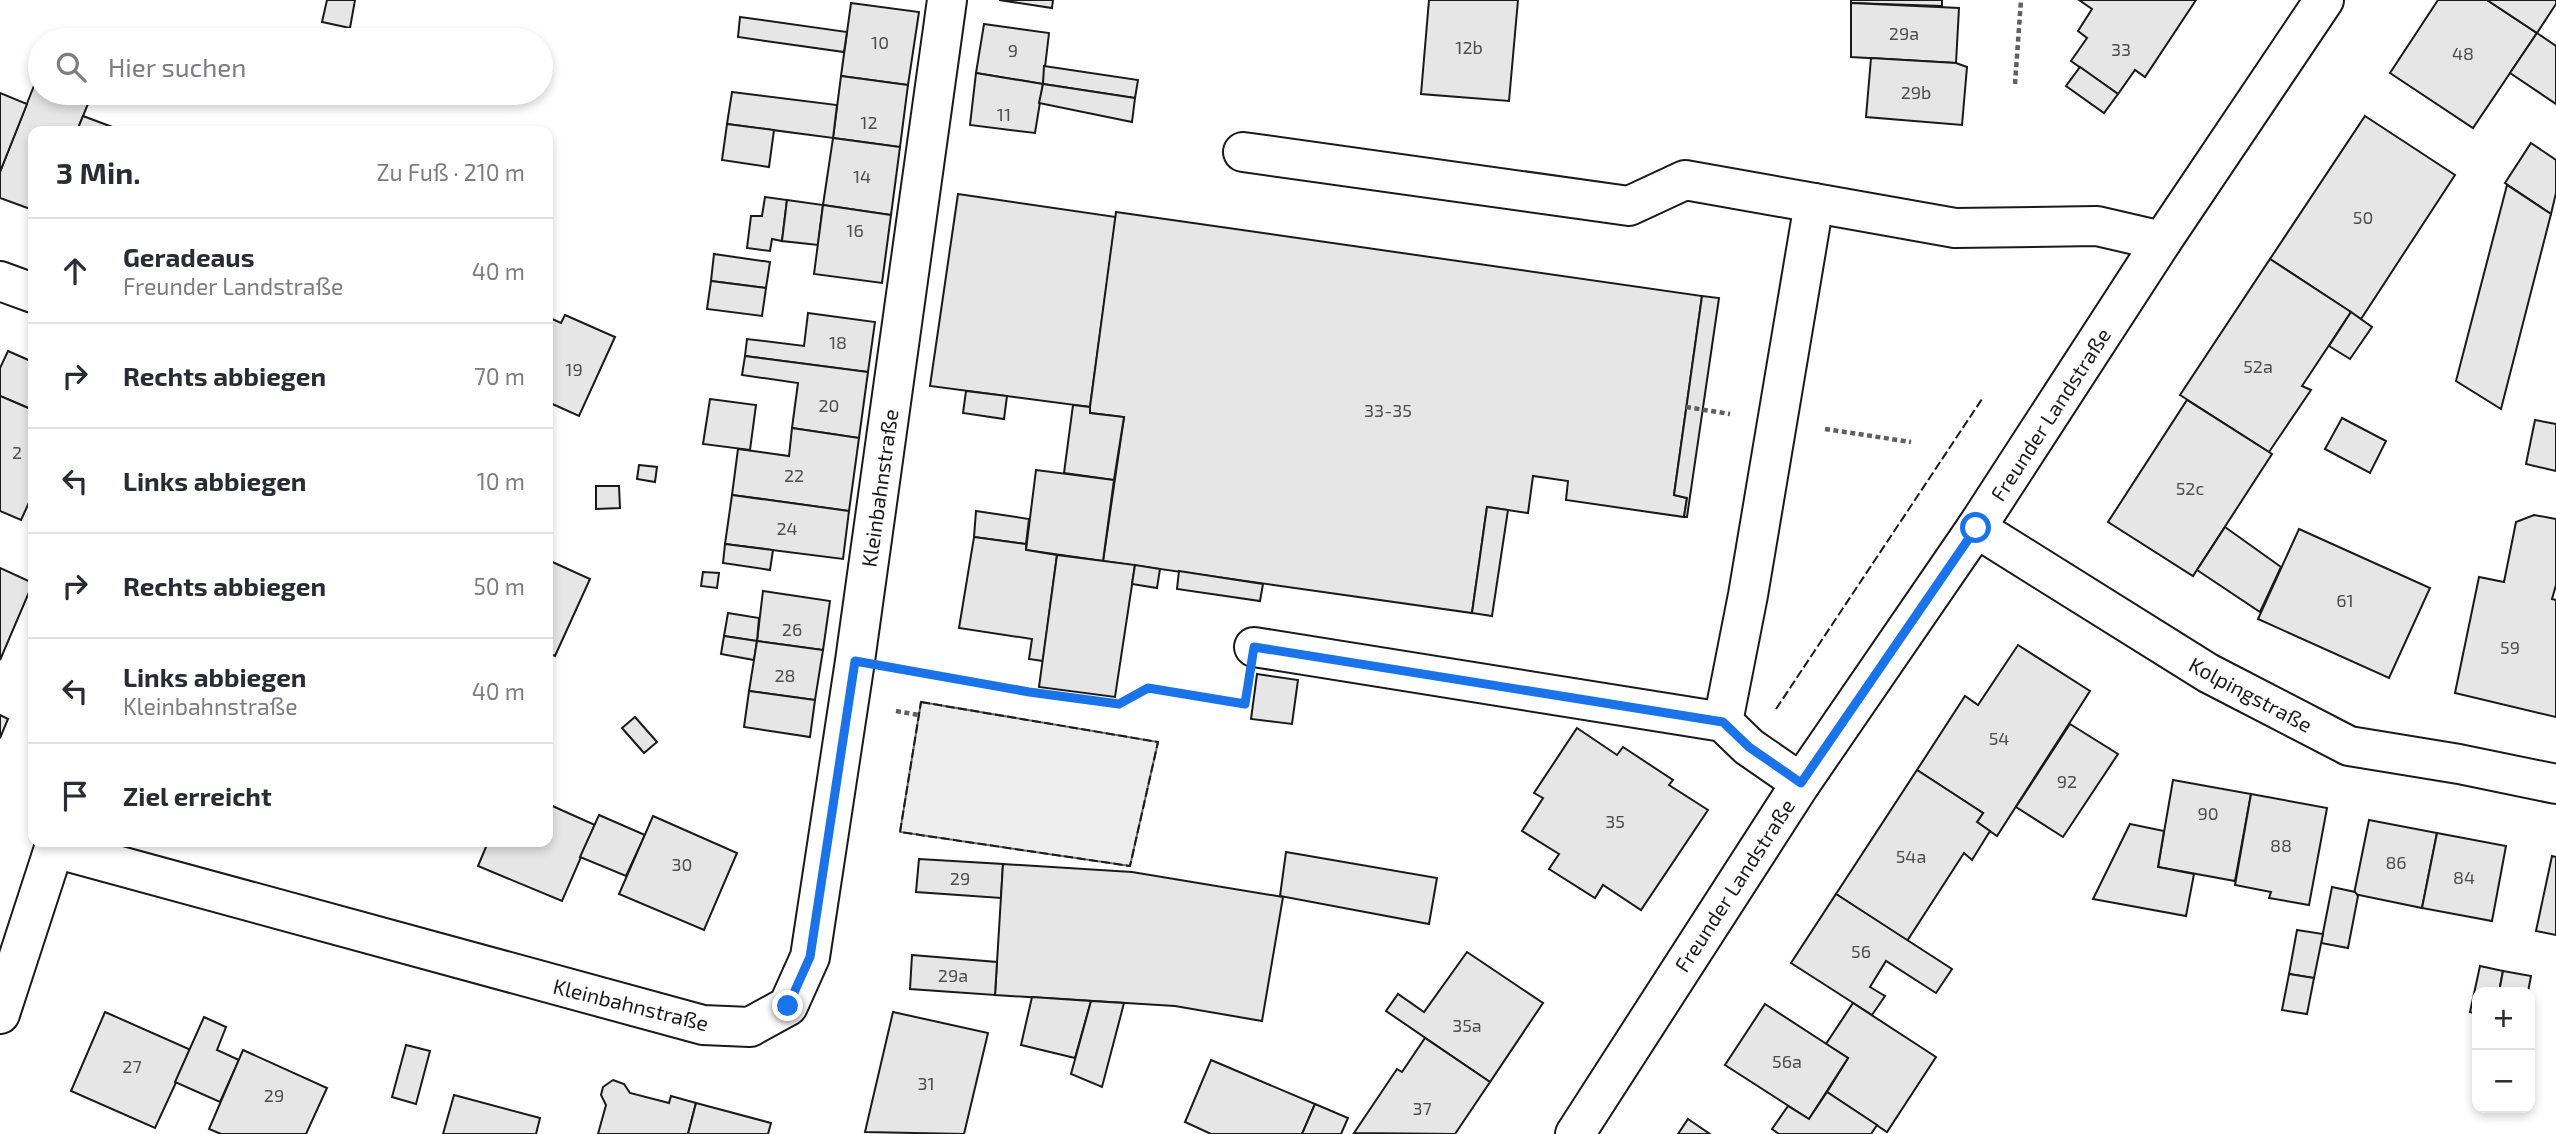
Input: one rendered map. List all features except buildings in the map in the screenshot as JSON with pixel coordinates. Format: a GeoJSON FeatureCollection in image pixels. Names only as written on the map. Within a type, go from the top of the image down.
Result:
{"type":"FeatureCollection","features":[{"type":"Feature","properties":{"kind":"street","name":"Kleinbahnstraße"},"geometry":{"type":"LineString","coordinates":[[62,847],[703,1025],[750,1027],[788,1006],[810,957],[855,661],[947,0]]}},
{"type":"Feature","properties":{"kind":"street","name":"Freunder Landstraße"},"geometry":{"type":"LineString","coordinates":[[1575,1134],[1801,783],[1976,528],[2314,3]]}},
{"type":"Feature","properties":{"kind":"street"},"geometry":{"type":"LineString","coordinates":[[1243,152],[1629,206],[1685,180],[1955,228],[2097,226],[2162,241]]}},
{"type":"Feature","properties":{"kind":"street"},"geometry":{"type":"LineString","coordinates":[[1723,722],[1748,595],[1814,203]]}},
{"type":"Feature","properties":{"kind":"street"},"geometry":{"type":"LineString","coordinates":[[0,281],[28,291]]}},
{"type":"Feature","properties":{"kind":"street","name":"Kolpingstraße"},"geometry":{"type":"LineString","coordinates":[[1976,528],[2208,673],[2349,746],[2459,764],[2556,784]]}},
{"type":"Feature","properties":{"kind":"street"},"geometry":{"type":"LineString","coordinates":[[1254,647],[1723,722],[1749,747],[1801,783]]}},
{"type":"Feature","properties":{"kind":"street"},"geometry":{"type":"LineString","coordinates":[[0,1014],[54,847]]}},
{"type":"Feature","properties":{"kind":"path"},"geometry":{"type":"LineString","coordinates":[[2015,84],[2021,0]]}},
{"type":"Feature","properties":{"kind":"path"},"geometry":{"type":"LineString","coordinates":[[855,661],[1029,692],[1119,704],[1148,688],[1245,704],[1254,647]]}},
{"type":"Feature","properties":{"kind":"shaded area"},"geometry":{"type":"Polygon","coordinates":[[[921,702],[1158,742],[1130,866],[900,832],[921,702]]]}},
{"type":"Feature","properties":{"kind":"fence"},"geometry":{"type":"LineString","coordinates":[[1776,709],[1982,399]]}},
{"type":"Feature","properties":{"kind":"fence"},"geometry":{"type":"LineString","coordinates":[[921,702],[1158,742],[1130,866],[900,832],[921,702]]}},
{"type":"Feature","properties":{"kind":"route"},"geometry":{"type":"LineString","coordinates":[[788,1006],[810,957],[855,661],[1029,692],[1119,704],[1148,688],[1245,704],[1254,647],[1723,722],[1749,747],[1801,783],[1976,528]]}}]}
